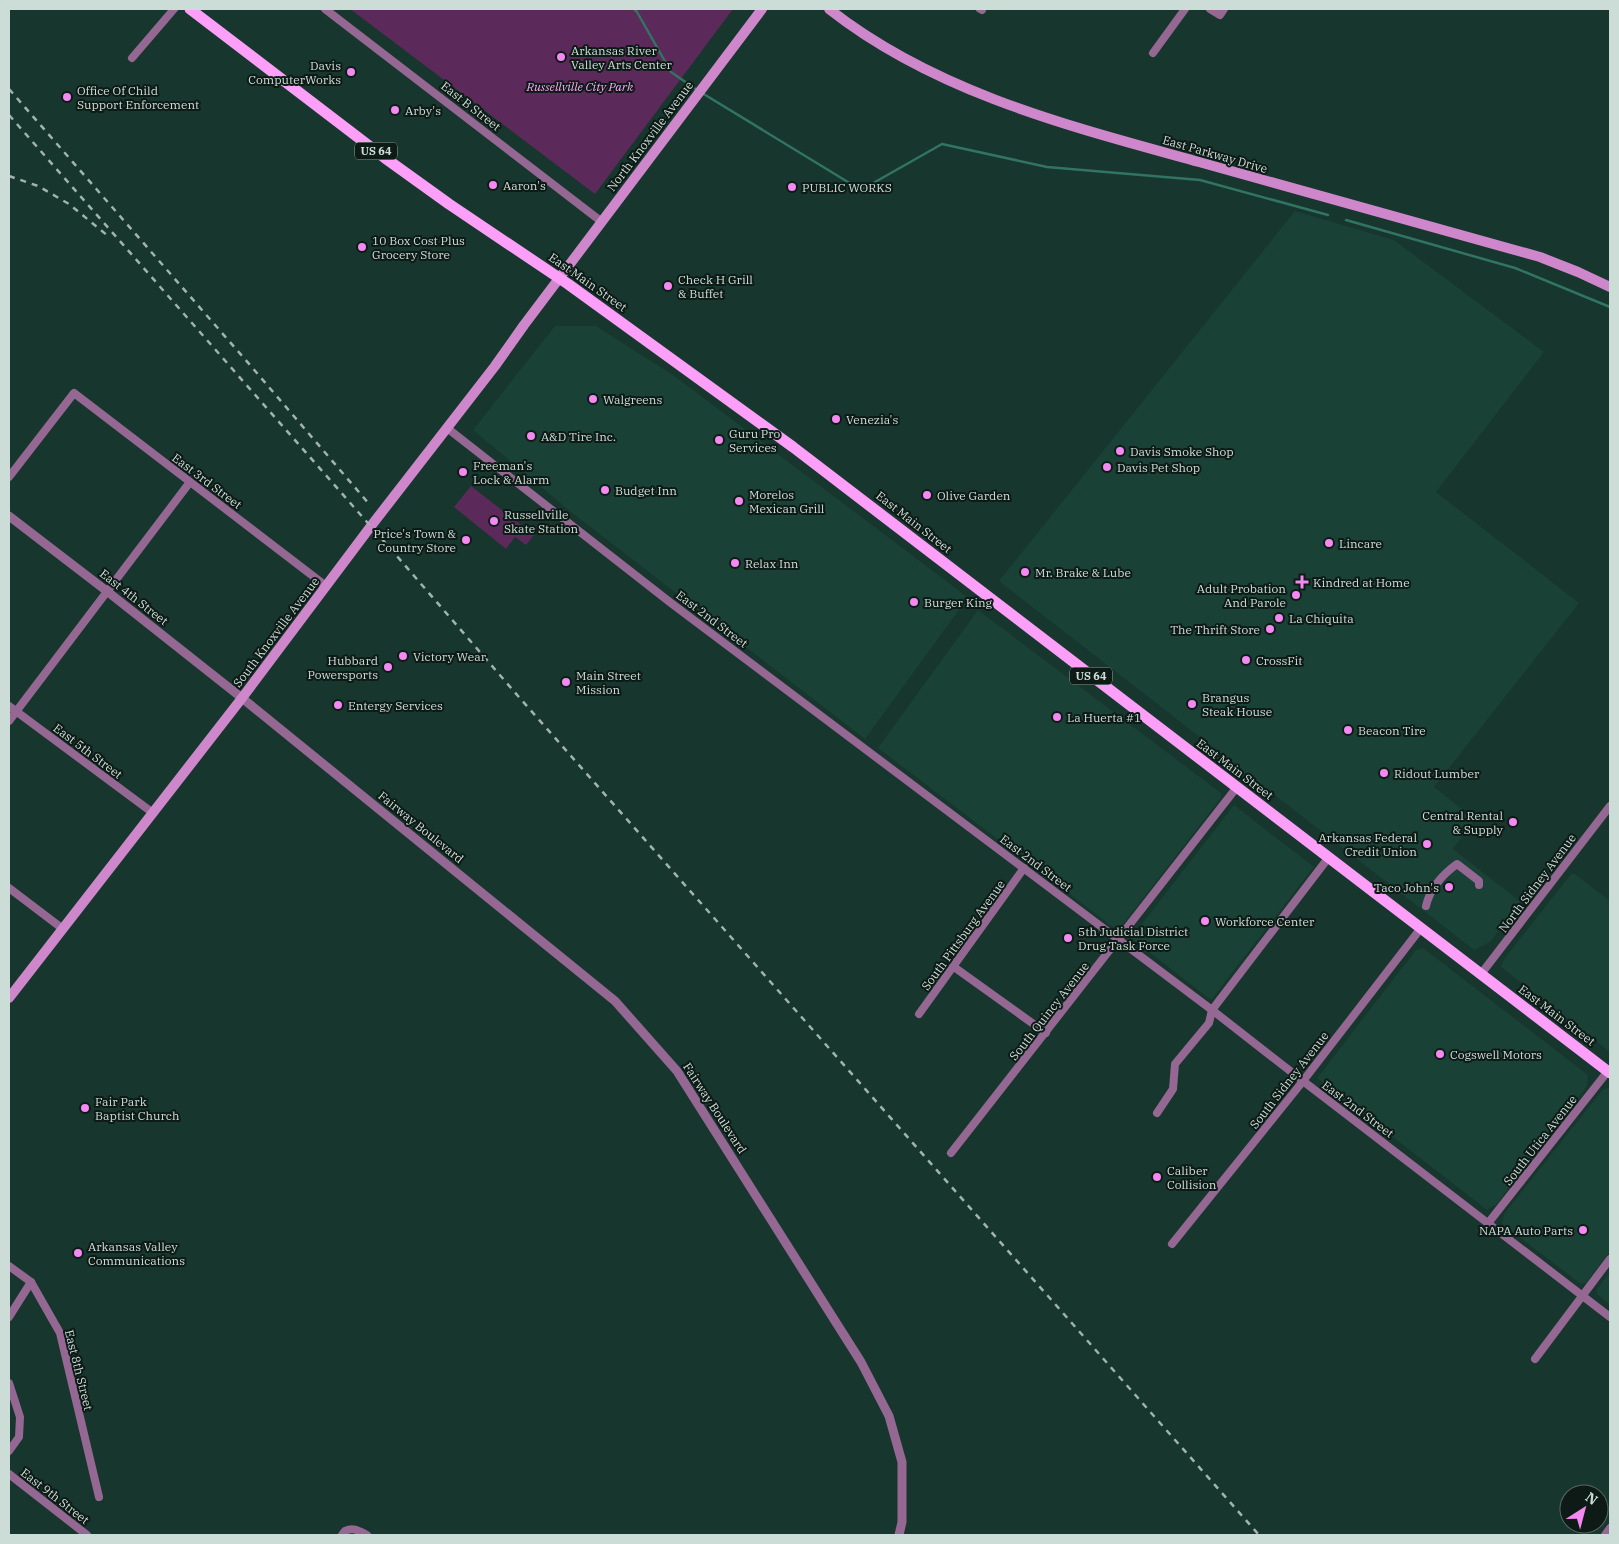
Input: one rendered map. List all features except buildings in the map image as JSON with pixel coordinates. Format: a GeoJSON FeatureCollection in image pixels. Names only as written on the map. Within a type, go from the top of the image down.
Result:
{"type":"FeatureCollection","features":[{"type":"Feature","properties":{"kind":"main road","name":"East Main Street"},"geometry":{"type":"LineString","coordinates":[[190,9],[385,158],[449,204],[560,278],[793,446],[1609,1072]]}},
{"type":"Feature","properties":{"kind":"main road","name":"North Knoxville Avenue"},"geometry":{"type":"LineString","coordinates":[[560,278],[762,9]]}},
{"type":"Feature","properties":{"kind":"main road","name":"East Parkway Drive"},"geometry":{"type":"LineString","coordinates":[[829,9],[876,43],[916,66],[989,98],[1094,133],[1540,257],[1610,287]]}},
{"type":"Feature","properties":{"kind":"main road","name":"South Knoxville Avenue"},"geometry":{"type":"LineString","coordinates":[[9,998],[242,698],[560,278]]}},
{"type":"Feature","properties":{"kind":"street"},"geometry":{"type":"LineString","coordinates":[[132,58],[174,9]]}},
{"type":"Feature","properties":{"kind":"street","name":"East B Street"},"geometry":{"type":"LineString","coordinates":[[326,9],[602,222]]}},
{"type":"Feature","properties":{"kind":"street"},"geometry":{"type":"LineString","coordinates":[[1153,53],[1185,9]]}},
{"type":"Feature","properties":{"kind":"street"},"geometry":{"type":"LineString","coordinates":[[1210,9],[1222,12]]}},
{"type":"Feature","properties":{"kind":"street","name":"East 3rd Street"},"geometry":{"type":"LineString","coordinates":[[9,477],[74,393],[326,586]]}},
{"type":"Feature","properties":{"kind":"street","name":"East 2nd Street"},"geometry":{"type":"LineString","coordinates":[[447,428],[671,603],[1212,1010],[1610,1316]]}},
{"type":"Feature","properties":{"kind":"street"},"geometry":{"type":"LineString","coordinates":[[9,721],[190,482]]}},
{"type":"Feature","properties":{"kind":"street","name":"East 4th Street"},"geometry":{"type":"LineString","coordinates":[[9,516],[242,698]]}},
{"type":"Feature","properties":{"kind":"street","name":"Fairway Boulevard"},"geometry":{"type":"LineString","coordinates":[[242,698],[615,1001],[677,1071],[861,1362],[888,1416],[902,1462],[902,1522],[899,1535]]}},
{"type":"Feature","properties":{"kind":"street","name":"East 5th Street"},"geometry":{"type":"LineString","coordinates":[[9,706],[153,813]]}},
{"type":"Feature","properties":{"kind":"street","name":"South Quincy Avenue"},"geometry":{"type":"LineString","coordinates":[[951,1153],[1237,787]]}},
{"type":"Feature","properties":{"kind":"street","name":"North Sidney Avenue"},"geometry":{"type":"LineString","coordinates":[[1481,974],[1610,806]]}},
{"type":"Feature","properties":{"kind":"street"},"geometry":{"type":"LineString","coordinates":[[1157,1113],[1173,1089],[1175,1064],[1210,1023],[1212,1010],[1329,857]]}},
{"type":"Feature","properties":{"kind":"street"},"geometry":{"type":"LineString","coordinates":[[1426,906],[1428,895],[1440,879],[1457,864],[1479,881],[1479,886]]}},
{"type":"Feature","properties":{"kind":"street","name":"South Pittsburg Avenue"},"geometry":{"type":"LineString","coordinates":[[919,1014],[1024,868]]}},
{"type":"Feature","properties":{"kind":"street"},"geometry":{"type":"LineString","coordinates":[[9,888],[63,929]]}},
{"type":"Feature","properties":{"kind":"street","name":"South Sidney Avenue"},"geometry":{"type":"LineString","coordinates":[[1172,1244],[1303,1081],[1421,928]]}},
{"type":"Feature","properties":{"kind":"street"},"geometry":{"type":"LineString","coordinates":[[954,967],[1046,1033]]}},
{"type":"Feature","properties":{"kind":"street","name":"South Utica Avenue"},"geometry":{"type":"LineString","coordinates":[[1489,1222],[1609,1072]]}},
{"type":"Feature","properties":{"kind":"street"},"geometry":{"type":"LineString","coordinates":[[1535,1360],[1610,1259]]}},
{"type":"Feature","properties":{"kind":"street","name":"East 8th Street"},"geometry":{"type":"LineString","coordinates":[[9,1266],[31,1282],[60,1333],[99,1497]]}},
{"type":"Feature","properties":{"kind":"street"},"geometry":{"type":"LineString","coordinates":[[9,1317],[31,1282]]}},
{"type":"Feature","properties":{"kind":"street"},"geometry":{"type":"LineString","coordinates":[[9,1383],[20,1417],[19,1437],[9,1451]]}},
{"type":"Feature","properties":{"kind":"street","name":"East 9th Street"},"geometry":{"type":"LineString","coordinates":[[9,1474],[87,1535]]}},
{"type":"Feature","properties":{"kind":"street"},"geometry":{"type":"LineString","coordinates":[[1605,1535],[1610,1528]]}},
{"type":"Feature","properties":{"kind":"street"},"geometry":{"type":"LineString","coordinates":[[342,1535],[345,1531],[356,1529],[367,1535]]}},
{"type":"Feature","properties":{"kind":"shaded area"},"geometry":{"type":"Polygon","coordinates":[[[1295,211],[1394,240],[1544,352],[1436,492],[1579,603],[1434,787],[1475,819],[1453,849],[1521,902],[1490,942],[1474,950],[999,581],[1295,211]]]}},
{"type":"Feature","properties":{"kind":"shaded area"},"geometry":{"type":"Polygon","coordinates":[[[555,326],[596,326],[676,377],[966,596],[966,600],[865,739],[571,512],[473,430],[555,326]]]}},
{"type":"Feature","properties":{"kind":"shaded area"},"geometry":{"type":"Polygon","coordinates":[[[978,610],[1221,793],[1221,798],[1121,927],[1114,928],[878,748],[978,610]]]}},
{"type":"Feature","properties":{"kind":"shaded area"},"geometry":{"type":"Polygon","coordinates":[[[1234,805],[1314,867],[1211,1000],[1131,938],[1234,805]]]}},
{"type":"Feature","properties":{"kind":"shaded area"},"geometry":{"type":"Polygon","coordinates":[[[1571,874],[1575,874],[1610,901],[1610,1052],[1501,967],[1504,959],[1571,874]]]}},
{"type":"Feature","properties":{"kind":"shaded area"},"geometry":{"type":"Polygon","coordinates":[[[1423,948],[1588,1075],[1587,1086],[1496,1205],[1487,1210],[1317,1078],[1416,950],[1423,948]]]}},
{"type":"Feature","properties":{"kind":"shaded area"},"geometry":{"type":"Polygon","coordinates":[[[1609,1088],[1610,1251],[1586,1283],[1581,1284],[1502,1224],[1504,1214],[1603,1089],[1609,1088]]]}},
{"type":"Feature","properties":{"kind":"shaded area"},"geometry":{"type":"Polygon","coordinates":[[[1610,1272],[1610,1305],[1597,1294],[1597,1289],[1610,1272]]]}},
{"type":"Feature","properties":{"kind":"green space","name":"Russellville City Park"},"geometry":{"type":"Polygon","coordinates":[[[350,9],[733,9],[595,194],[350,9]]]}},
{"type":"Feature","properties":{"kind":"green space","name":"Russellville Skate Station"},"geometry":{"type":"Polygon","coordinates":[[[471,486],[534,535],[526,545],[515,537],[506,549],[454,507],[471,486]]]}},
{"type":"Feature","properties":{"kind":"waterway"},"geometry":{"type":"LineString","coordinates":[[634,9],[671,72],[697,90]]}},
{"type":"Feature","properties":{"kind":"waterway"},"geometry":{"type":"LineString","coordinates":[[702,93],[861,190],[942,144],[1047,167],[1200,180],[1328,215]]}},
{"type":"Feature","properties":{"kind":"waterway"},"geometry":{"type":"LineString","coordinates":[[1346,220],[1515,268],[1610,307]]}},
{"type":"Feature","properties":{"kind":"railway"},"geometry":{"type":"LineString","coordinates":[[9,89],[370,505]]}},
{"type":"Feature","properties":{"kind":"railway"},"geometry":{"type":"LineString","coordinates":[[9,115],[518,696],[1259,1535]]}},
{"type":"Feature","properties":{"kind":"railway"},"geometry":{"type":"LineString","coordinates":[[9,176],[38,186],[69,204],[108,236]]}},
{"type":"Feature","properties":{"kind":"place","name":"Arkansas River Valley Arts Center"},"geometry":{"type":"Point","coordinates":[561,57]}},
{"type":"Feature","properties":{"kind":"place","name":"Davis ComputerWorks"},"geometry":{"type":"Point","coordinates":[351,72]}},
{"type":"Feature","properties":{"kind":"place","name":"Office Of Child Support Enforcement"},"geometry":{"type":"Point","coordinates":[67,97]}},
{"type":"Feature","properties":{"kind":"place","name":"Arby's"},"geometry":{"type":"Point","coordinates":[395,110]}},
{"type":"Feature","properties":{"kind":"place","name":"Aaron's"},"geometry":{"type":"Point","coordinates":[493,185]}},
{"type":"Feature","properties":{"kind":"place","name":"PUBLIC WORKS"},"geometry":{"type":"Point","coordinates":[792,187]}},
{"type":"Feature","properties":{"kind":"place","name":"10 Box Cost Plus Grocery Store"},"geometry":{"type":"Point","coordinates":[362,247]}},
{"type":"Feature","properties":{"kind":"place","name":"Check H Grill & Buffet"},"geometry":{"type":"Point","coordinates":[668,286]}},
{"type":"Feature","properties":{"kind":"place","name":"Walgreens"},"geometry":{"type":"Point","coordinates":[593,399]}},
{"type":"Feature","properties":{"kind":"place","name":"Venezia's"},"geometry":{"type":"Point","coordinates":[836,419]}},
{"type":"Feature","properties":{"kind":"place","name":"A&D Tire Inc."},"geometry":{"type":"Point","coordinates":[531,436]}},
{"type":"Feature","properties":{"kind":"place","name":"Guru Pro Services"},"geometry":{"type":"Point","coordinates":[719,440]}},
{"type":"Feature","properties":{"kind":"place","name":"Davis Smoke Shop"},"geometry":{"type":"Point","coordinates":[1120,451]}},
{"type":"Feature","properties":{"kind":"place","name":"Davis Pet Shop"},"geometry":{"type":"Point","coordinates":[1107,467]}},
{"type":"Feature","properties":{"kind":"place","name":"Freeman's Lock & Alarm"},"geometry":{"type":"Point","coordinates":[463,472]}},
{"type":"Feature","properties":{"kind":"place","name":"Budget Inn"},"geometry":{"type":"Point","coordinates":[605,490]}},
{"type":"Feature","properties":{"kind":"place","name":"Olive Garden"},"geometry":{"type":"Point","coordinates":[927,495]}},
{"type":"Feature","properties":{"kind":"place","name":"Morelos Mexican Grill"},"geometry":{"type":"Point","coordinates":[739,501]}},
{"type":"Feature","properties":{"kind":"place","name":"Russellville Skate Station"},"geometry":{"type":"Point","coordinates":[494,521]}},
{"type":"Feature","properties":{"kind":"place","name":"Price's Town & Country Store"},"geometry":{"type":"Point","coordinates":[466,540]}},
{"type":"Feature","properties":{"kind":"place","name":"Lincare"},"geometry":{"type":"Point","coordinates":[1329,543]}},
{"type":"Feature","properties":{"kind":"place","name":"Relax Inn"},"geometry":{"type":"Point","coordinates":[735,563]}},
{"type":"Feature","properties":{"kind":"place","name":"Mr. Brake & Lube"},"geometry":{"type":"Point","coordinates":[1025,572]}},
{"type":"Feature","properties":{"kind":"place","name":"Kindred at Home"},"geometry":{"type":"Point","coordinates":[1302,582]}},
{"type":"Feature","properties":{"kind":"place","name":"Adult Probation And Parole"},"geometry":{"type":"Point","coordinates":[1296,595]}},
{"type":"Feature","properties":{"kind":"place","name":"Burger King"},"geometry":{"type":"Point","coordinates":[914,602]}},
{"type":"Feature","properties":{"kind":"place","name":"La Chiquita"},"geometry":{"type":"Point","coordinates":[1279,618]}},
{"type":"Feature","properties":{"kind":"place","name":"The Thrift Store"},"geometry":{"type":"Point","coordinates":[1270,629]}},
{"type":"Feature","properties":{"kind":"place","name":"Victory Wear"},"geometry":{"type":"Point","coordinates":[403,656]}},
{"type":"Feature","properties":{"kind":"place","name":"CrossFit"},"geometry":{"type":"Point","coordinates":[1246,660]}},
{"type":"Feature","properties":{"kind":"place","name":"Hubbard Powersports"},"geometry":{"type":"Point","coordinates":[388,667]}},
{"type":"Feature","properties":{"kind":"place","name":"Main Street Mission"},"geometry":{"type":"Point","coordinates":[566,682]}},
{"type":"Feature","properties":{"kind":"place","name":"Brangus Steak House"},"geometry":{"type":"Point","coordinates":[1192,704]}},
{"type":"Feature","properties":{"kind":"place","name":"Entergy Services"},"geometry":{"type":"Point","coordinates":[338,705]}},
{"type":"Feature","properties":{"kind":"place","name":"La Huerta #1"},"geometry":{"type":"Point","coordinates":[1057,717]}},
{"type":"Feature","properties":{"kind":"place","name":"Beacon Tire"},"geometry":{"type":"Point","coordinates":[1348,730]}},
{"type":"Feature","properties":{"kind":"place","name":"Ridout Lumber"},"geometry":{"type":"Point","coordinates":[1384,773]}},
{"type":"Feature","properties":{"kind":"place","name":"Central Rental & Supply"},"geometry":{"type":"Point","coordinates":[1513,822]}},
{"type":"Feature","properties":{"kind":"place","name":"Arkansas Federal Credit Union"},"geometry":{"type":"Point","coordinates":[1427,844]}},
{"type":"Feature","properties":{"kind":"place","name":"Taco John's"},"geometry":{"type":"Point","coordinates":[1449,887]}},
{"type":"Feature","properties":{"kind":"place","name":"Workforce Center"},"geometry":{"type":"Point","coordinates":[1205,921]}},
{"type":"Feature","properties":{"kind":"place","name":"5th Judicial District Drug Task Force"},"geometry":{"type":"Point","coordinates":[1068,938]}},
{"type":"Feature","properties":{"kind":"place","name":"Cogswell Motors"},"geometry":{"type":"Point","coordinates":[1440,1054]}},
{"type":"Feature","properties":{"kind":"place","name":"Fair Park Baptist Church"},"geometry":{"type":"Point","coordinates":[85,1108]}},
{"type":"Feature","properties":{"kind":"place","name":"Caliber Collision"},"geometry":{"type":"Point","coordinates":[1157,1177]}},
{"type":"Feature","properties":{"kind":"place","name":"NAPA Auto Parts"},"geometry":{"type":"Point","coordinates":[1583,1230]}},
{"type":"Feature","properties":{"kind":"place","name":"Arkansas Valley Communications"},"geometry":{"type":"Point","coordinates":[78,1253]}}]}
